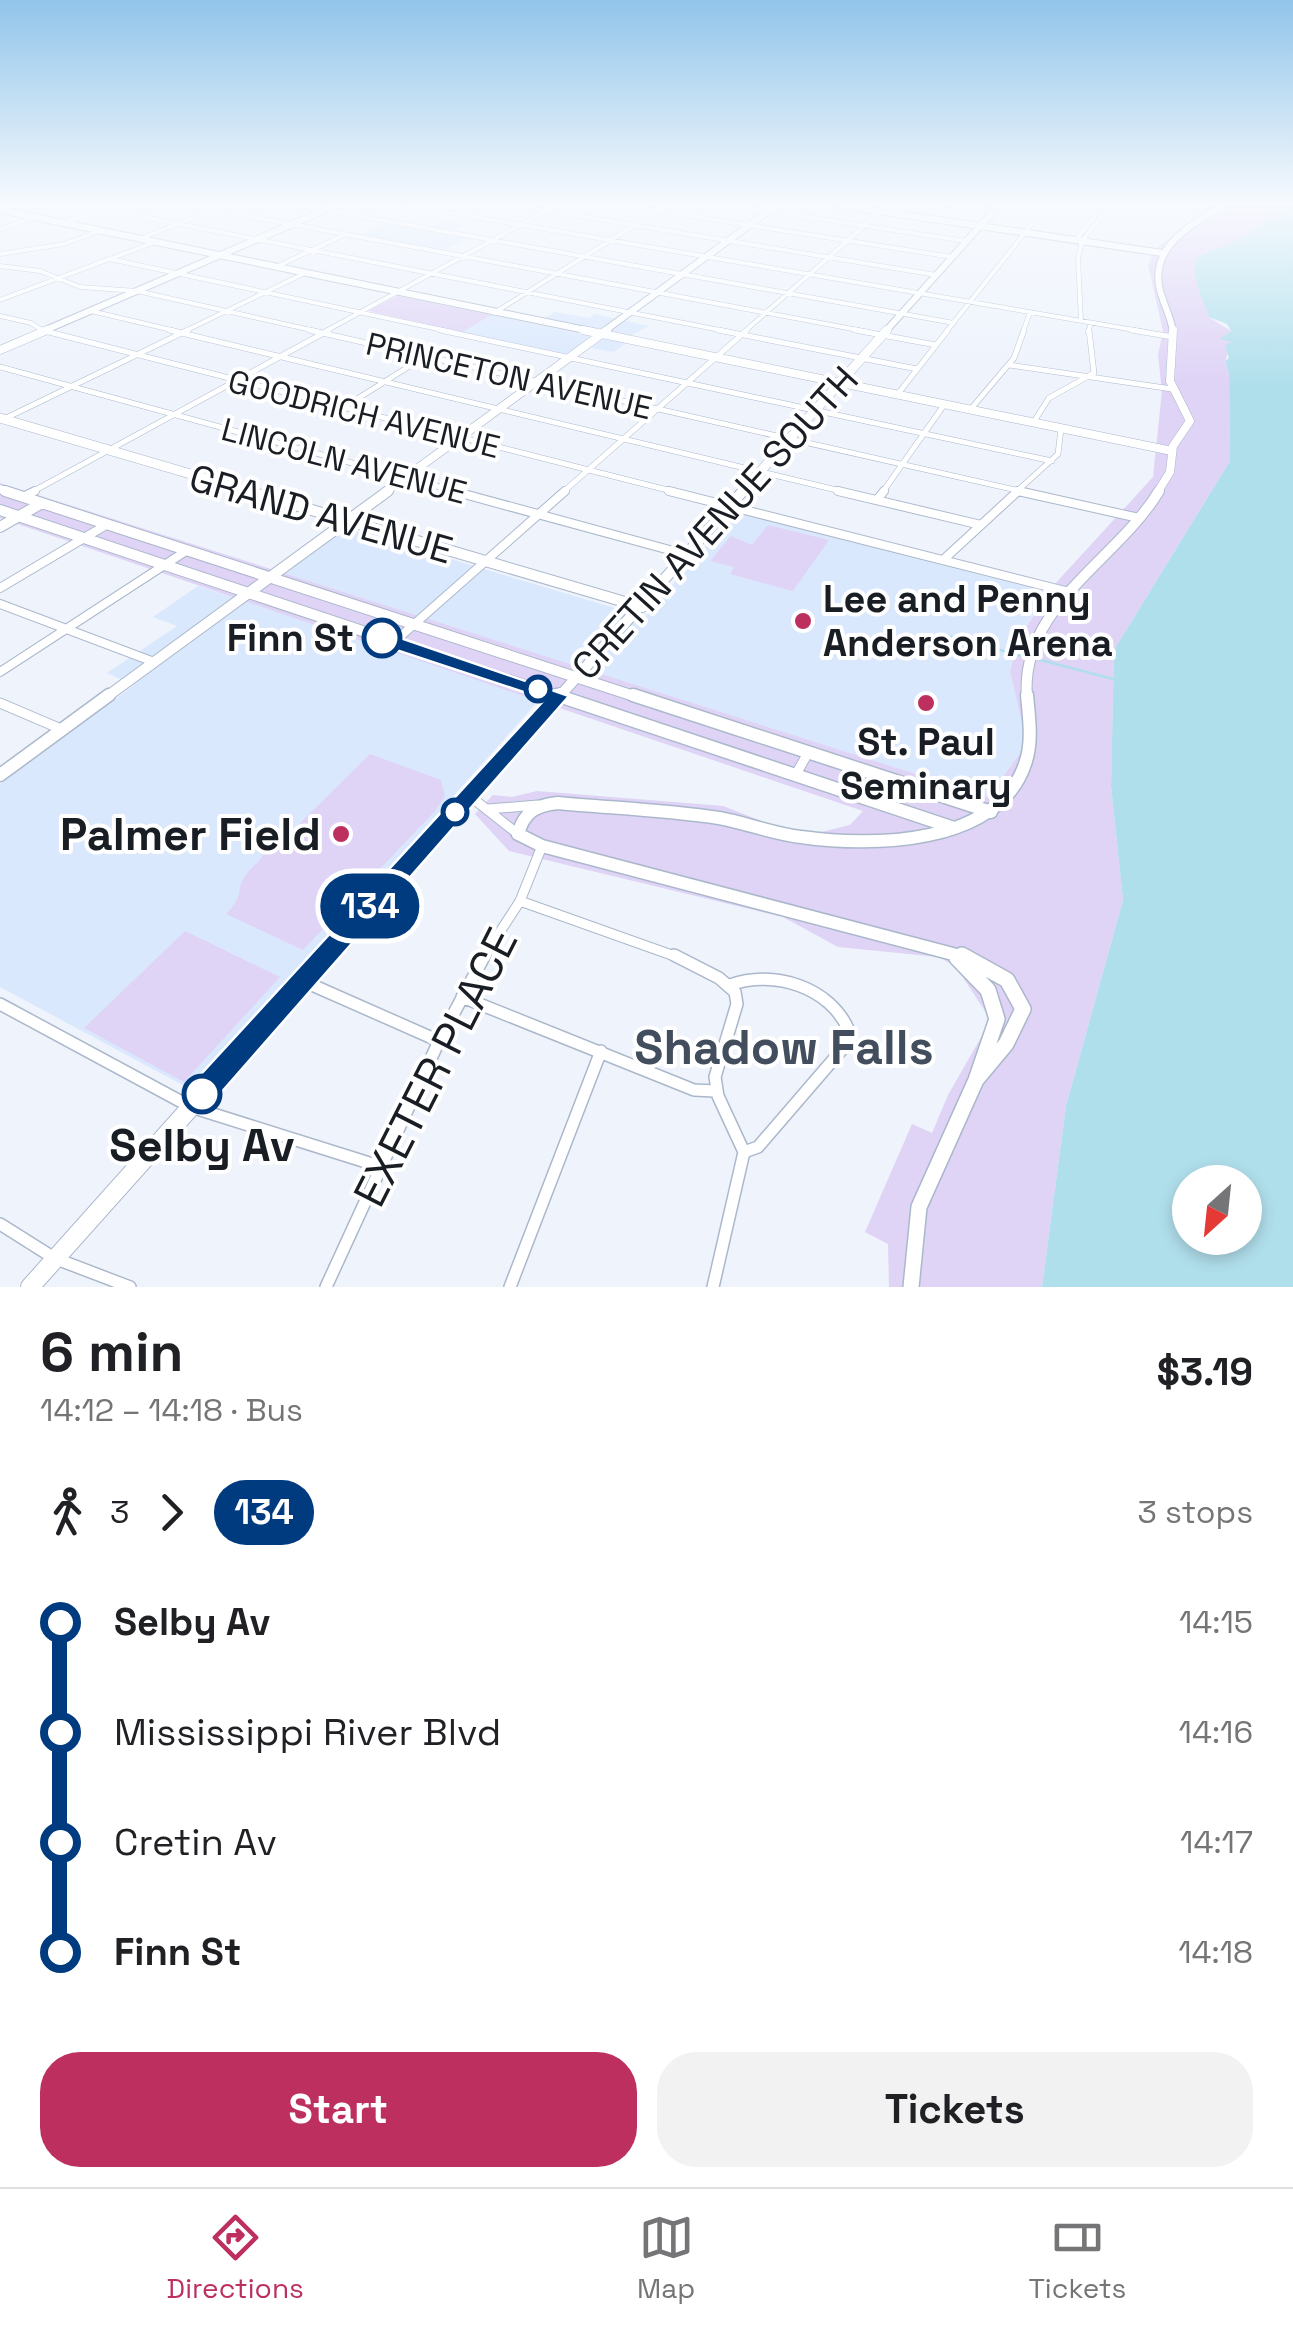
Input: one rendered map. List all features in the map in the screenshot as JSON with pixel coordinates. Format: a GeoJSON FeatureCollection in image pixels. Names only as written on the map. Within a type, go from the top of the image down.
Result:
{"type":"FeatureCollection","features":[{"type":"Feature","properties":{"kind":"main road","name":"CRETIN AVENUE SOUTH"},"geometry":{"type":"LineString","coordinates":[[30,1287],[945,265]]}},
{"type":"Feature","properties":{"kind":"main road","name":"GRAND AVENUE"},"geometry":{"type":"LineString","coordinates":[[2,419],[642,607]]}},
{"type":"Feature","properties":{"kind":"street"},"geometry":{"type":"LineString","coordinates":[[0,300],[91,265]]}},
{"type":"Feature","properties":{"kind":"street"},"geometry":{"type":"LineString","coordinates":[[142,265],[1052,461]]}},
{"type":"Feature","properties":{"kind":"street"},"geometry":{"type":"LineString","coordinates":[[0,350],[197,265]]}},
{"type":"Feature","properties":{"kind":"street"},"geometry":{"type":"LineString","coordinates":[[266,265],[1172,451]]}},
{"type":"Feature","properties":{"kind":"street"},"geometry":{"type":"LineString","coordinates":[[276,267],[280,265]]}},
{"type":"Feature","properties":{"kind":"street"},"geometry":{"type":"LineString","coordinates":[[386,265],[918,370]]}},
{"type":"Feature","properties":{"kind":"street"},"geometry":{"type":"LineString","coordinates":[[23,497],[446,265]]}},
{"type":"Feature","properties":{"kind":"street"},"geometry":{"type":"LineString","coordinates":[[509,265],[936,346]]}},
{"type":"Feature","properties":{"kind":"street"},"geometry":{"type":"LineString","coordinates":[[494,313],[571,265]]}},
{"type":"Feature","properties":{"kind":"street"},"geometry":{"type":"LineString","coordinates":[[630,265],[954,323]]}},
{"type":"Feature","properties":{"kind":"street"},"geometry":{"type":"LineString","coordinates":[[0,774],[695,265]]}},
{"type":"Feature","properties":{"kind":"street"},"geometry":{"type":"LineString","coordinates":[[752,265],[1174,337]]}},
{"type":"Feature","properties":{"kind":"street"},"geometry":{"type":"LineString","coordinates":[[394,642],[819,265]]}},
{"type":"Feature","properties":{"kind":"street"},"geometry":{"type":"LineString","coordinates":[[876,265],[936,275]]}},
{"type":"Feature","properties":{"kind":"street"},"geometry":{"type":"LineString","coordinates":[[898,396],[999,265]]}},
{"type":"Feature","properties":{"kind":"street"},"geometry":{"type":"LineString","coordinates":[[1078,265],[1081,321]]}},
{"type":"Feature","properties":{"kind":"street"},"geometry":{"type":"LineString","coordinates":[[488,809],[538,804],[722,818],[827,840],[955,828],[991,812],[1013,788],[1028,760],[1032,720],[1024,694],[1025,669],[1033,645],[1139,518],[1168,476],[1172,451],[1190,422],[1176,394],[1169,352],[1174,337],[1158,280],[1160,265]]}},
{"type":"Feature","properties":{"kind":"street","name":"PRINCETON AVENUE"},"geometry":{"type":"LineString","coordinates":[[0,266],[34,270],[88,288],[137,291],[1139,518]]}},
{"type":"Feature","properties":{"kind":"street"},"geometry":{"type":"LineString","coordinates":[[2,419],[306,273]]}},
{"type":"Feature","properties":{"kind":"street"},"geometry":{"type":"LineString","coordinates":[[91,311],[981,525]]}},
{"type":"Feature","properties":{"kind":"street"},"geometry":{"type":"LineString","coordinates":[[970,410],[1007,366],[1030,312]]}},
{"type":"Feature","properties":{"kind":"street","name":"GOODRICH AVENUE"},"geometry":{"type":"LineString","coordinates":[[0,316],[134,356],[1073,593]]}},
{"type":"Feature","properties":{"kind":"street"},"geometry":{"type":"LineString","coordinates":[[1091,323],[1087,337],[1095,362],[1094,373]]}},
{"type":"Feature","properties":{"kind":"street"},"geometry":{"type":"LineString","coordinates":[[340,408],[424,357]]}},
{"type":"Feature","properties":{"kind":"street"},"geometry":{"type":"LineString","coordinates":[[1007,366],[1054,380],[1105,379],[1176,394]]}},
{"type":"Feature","properties":{"kind":"street","name":"LINCOLN AVENUE"},"geometry":{"type":"LineString","coordinates":[[0,367],[688,554]]}},
{"type":"Feature","properties":{"kind":"street"},"geometry":{"type":"LineString","coordinates":[[1094,373],[1105,379]]}},
{"type":"Feature","properties":{"kind":"street"},"geometry":{"type":"LineString","coordinates":[[1033,423],[1049,398],[1094,373]]}},
{"type":"Feature","properties":{"kind":"street"},"geometry":{"type":"LineString","coordinates":[[877,500],[944,405]]}},
{"type":"Feature","properties":{"kind":"street"},"geometry":{"type":"LineString","coordinates":[[942,560],[1052,461],[1059,450],[1062,428]]}},
{"type":"Feature","properties":{"kind":"street"},"geometry":{"type":"LineString","coordinates":[[0,489],[991,812]]}},
{"type":"Feature","properties":{"kind":"street"},"geometry":{"type":"LineString","coordinates":[[0,527],[42,503]]}},
{"type":"Feature","properties":{"kind":"street"},"geometry":{"type":"LineString","coordinates":[[0,510],[955,828]]}},
{"type":"Feature","properties":{"kind":"street"},"geometry":{"type":"LineString","coordinates":[[0,588],[106,525]]}},
{"type":"Feature","properties":{"kind":"street"},"geometry":{"type":"LineString","coordinates":[[0,672],[186,550]]}},
{"type":"Feature","properties":{"kind":"street"},"geometry":{"type":"LineString","coordinates":[[0,604],[154,662]]}},
{"type":"Feature","properties":{"kind":"street"},"geometry":{"type":"LineString","coordinates":[[0,703],[61,730]]}},
{"type":"Feature","properties":{"kind":"street"},"geometry":{"type":"LineString","coordinates":[[796,774],[808,753]]}},
{"type":"Feature","properties":{"kind":"street"},"geometry":{"type":"LineString","coordinates":[[469,796],[518,834],[542,846],[955,952],[1004,977],[1022,1001],[1020,1021],[976,1080]]}},
{"type":"Feature","properties":{"kind":"street"},"geometry":{"type":"LineString","coordinates":[[518,834],[522,819],[538,804]]}},
{"type":"Feature","properties":{"kind":"street","name":"EXETER PLACE"},"geometry":{"type":"LineString","coordinates":[[326,1287],[439,1041],[520,900],[542,846]]}},
{"type":"Feature","properties":{"kind":"street"},"geometry":{"type":"LineString","coordinates":[[520,900],[681,959],[730,985],[738,1009],[718,1062],[716,1091],[742,1136],[744,1152],[713,1287]]}},
{"type":"Feature","properties":{"kind":"street"},"geometry":{"type":"LineString","coordinates":[[911,1287],[920,1208],[994,1030],[995,1003],[975,972],[933,947]]}},
{"type":"Feature","properties":{"kind":"street"},"geometry":{"type":"LineString","coordinates":[[730,985],[745,976],[776,977],[836,1008],[849,1031],[844,1046],[758,1147],[744,1152]]}},
{"type":"Feature","properties":{"kind":"street"},"geometry":{"type":"LineString","coordinates":[[303,982],[439,1041]]}},
{"type":"Feature","properties":{"kind":"street"},"geometry":{"type":"LineString","coordinates":[[462,997],[694,1090],[716,1091]]}},
{"type":"Feature","properties":{"kind":"street"},"geometry":{"type":"LineString","coordinates":[[0,1004],[190,1106],[382,1167]]}},
{"type":"Feature","properties":{"kind":"street"},"geometry":{"type":"LineString","coordinates":[[510,1287],[601,1051]]}},
{"type":"Feature","properties":{"kind":"street"},"geometry":{"type":"LineString","coordinates":[[0,1224],[54,1258],[130,1287]]}},
{"type":"Feature","properties":{"kind":"shaded area"},"geometry":{"type":"Polygon","coordinates":[[[1148,265],[1199,265],[1209,317],[1231,331],[1223,338],[1231,342],[1225,362],[1229,374],[1230,461],[1114,650],[1111,786],[1123,900],[1066,1106],[1042,1287],[889,1287],[888,1244],[865,1232],[912,1124],[932,1133],[948,1095],[991,1020],[956,967],[939,957],[838,947],[783,917],[509,851],[475,814],[493,795],[512,797],[537,791],[723,806],[779,828],[817,833],[850,825],[863,811],[0,518],[0,483],[988,797],[1021,752],[1024,732],[1010,671],[1018,639],[1054,585],[1153,477],[1162,391],[1158,355],[1163,331],[1148,265]]]}},
{"type":"Feature","properties":{"kind":"shaded area"},"geometry":{"type":"Polygon","coordinates":[[[1195,265],[1293,265],[1293,1287],[1042,1287],[1066,1106],[1123,900],[1111,786],[1114,650],[1230,461],[1229,374],[1225,361],[1229,358],[1225,346],[1231,342],[1220,339],[1231,331],[1227,324],[1209,317],[1196,281],[1195,265]]]}},
{"type":"Feature","properties":{"kind":"shaded area"},"geometry":{"type":"Polygon","coordinates":[[[397,296],[491,315],[463,332],[368,311],[397,296]]]}},
{"type":"Feature","properties":{"kind":"shaded area"},"geometry":{"type":"Polygon","coordinates":[[[555,312],[589,318],[595,314],[649,326],[620,341],[626,343],[614,352],[591,348],[608,335],[543,320],[555,312]]]}},
{"type":"Feature","properties":{"kind":"shaded area"},"geometry":{"type":"Polygon","coordinates":[[[491,315],[591,336],[566,354],[463,332],[491,315]]]}},
{"type":"Feature","properties":{"kind":"shaded area"},"geometry":{"type":"Polygon","coordinates":[[[734,513],[1048,592],[1018,639],[1010,670],[1024,732],[1021,752],[988,797],[570,665],[192,1090],[0,987],[0,784],[134,685],[107,673],[177,626],[153,617],[198,586],[247,602],[346,528],[645,617],[734,513]]]}},
{"type":"Feature","properties":{"kind":"shaded area"},"geometry":{"type":"Polygon","coordinates":[[[768,525],[829,540],[793,591],[730,574],[734,567],[710,561],[731,536],[752,545],[768,525]]]}},
{"type":"Feature","properties":{"kind":"shaded area"},"geometry":{"type":"Polygon","coordinates":[[[370,754],[441,780],[445,796],[435,811],[303,950],[226,914],[236,902],[245,876],[266,848],[278,845],[370,754]]]}},
{"type":"Feature","properties":{"kind":"shaded area"},"geometry":{"type":"Polygon","coordinates":[[[185,931],[280,977],[184,1082],[84,1028],[185,931]]]}},
{"type":"Feature","properties":{"kind":"waterway"},"geometry":{"type":"LineString","coordinates":[[903,644],[942,634],[1029,658]]}},
{"type":"Feature","properties":{"kind":"waterway"},"geometry":{"type":"LineString","coordinates":[[1037,659],[1113,679]]}},
{"type":"Feature","properties":{"kind":"bus line","name":"134"},"geometry":{"type":"LineString","coordinates":[[202,1094],[559,696],[382,638]]}},
{"type":"Feature","properties":{"kind":"place","name":"Lee and Penny Anderson Arena"},"geometry":{"type":"Point","coordinates":[803,621]}},
{"type":"Feature","properties":{"kind":"place","name":"Finn St"},"geometry":{"type":"Point","coordinates":[382,638]}},
{"type":"Feature","properties":{"kind":"place","name":"St. Paul Seminary"},"geometry":{"type":"Point","coordinates":[926,703]}},
{"type":"Feature","properties":{"kind":"place","name":"Palmer Field"},"geometry":{"type":"Point","coordinates":[341,834]}},
{"type":"Feature","properties":{"kind":"place","name":"Selby Av"},"geometry":{"type":"Point","coordinates":[202,1094]}},
{"type":"Feature","properties":{"kind":"district","name":"Shadow Falls"},"geometry":{"type":"Point","coordinates":[784,1047]}}]}
